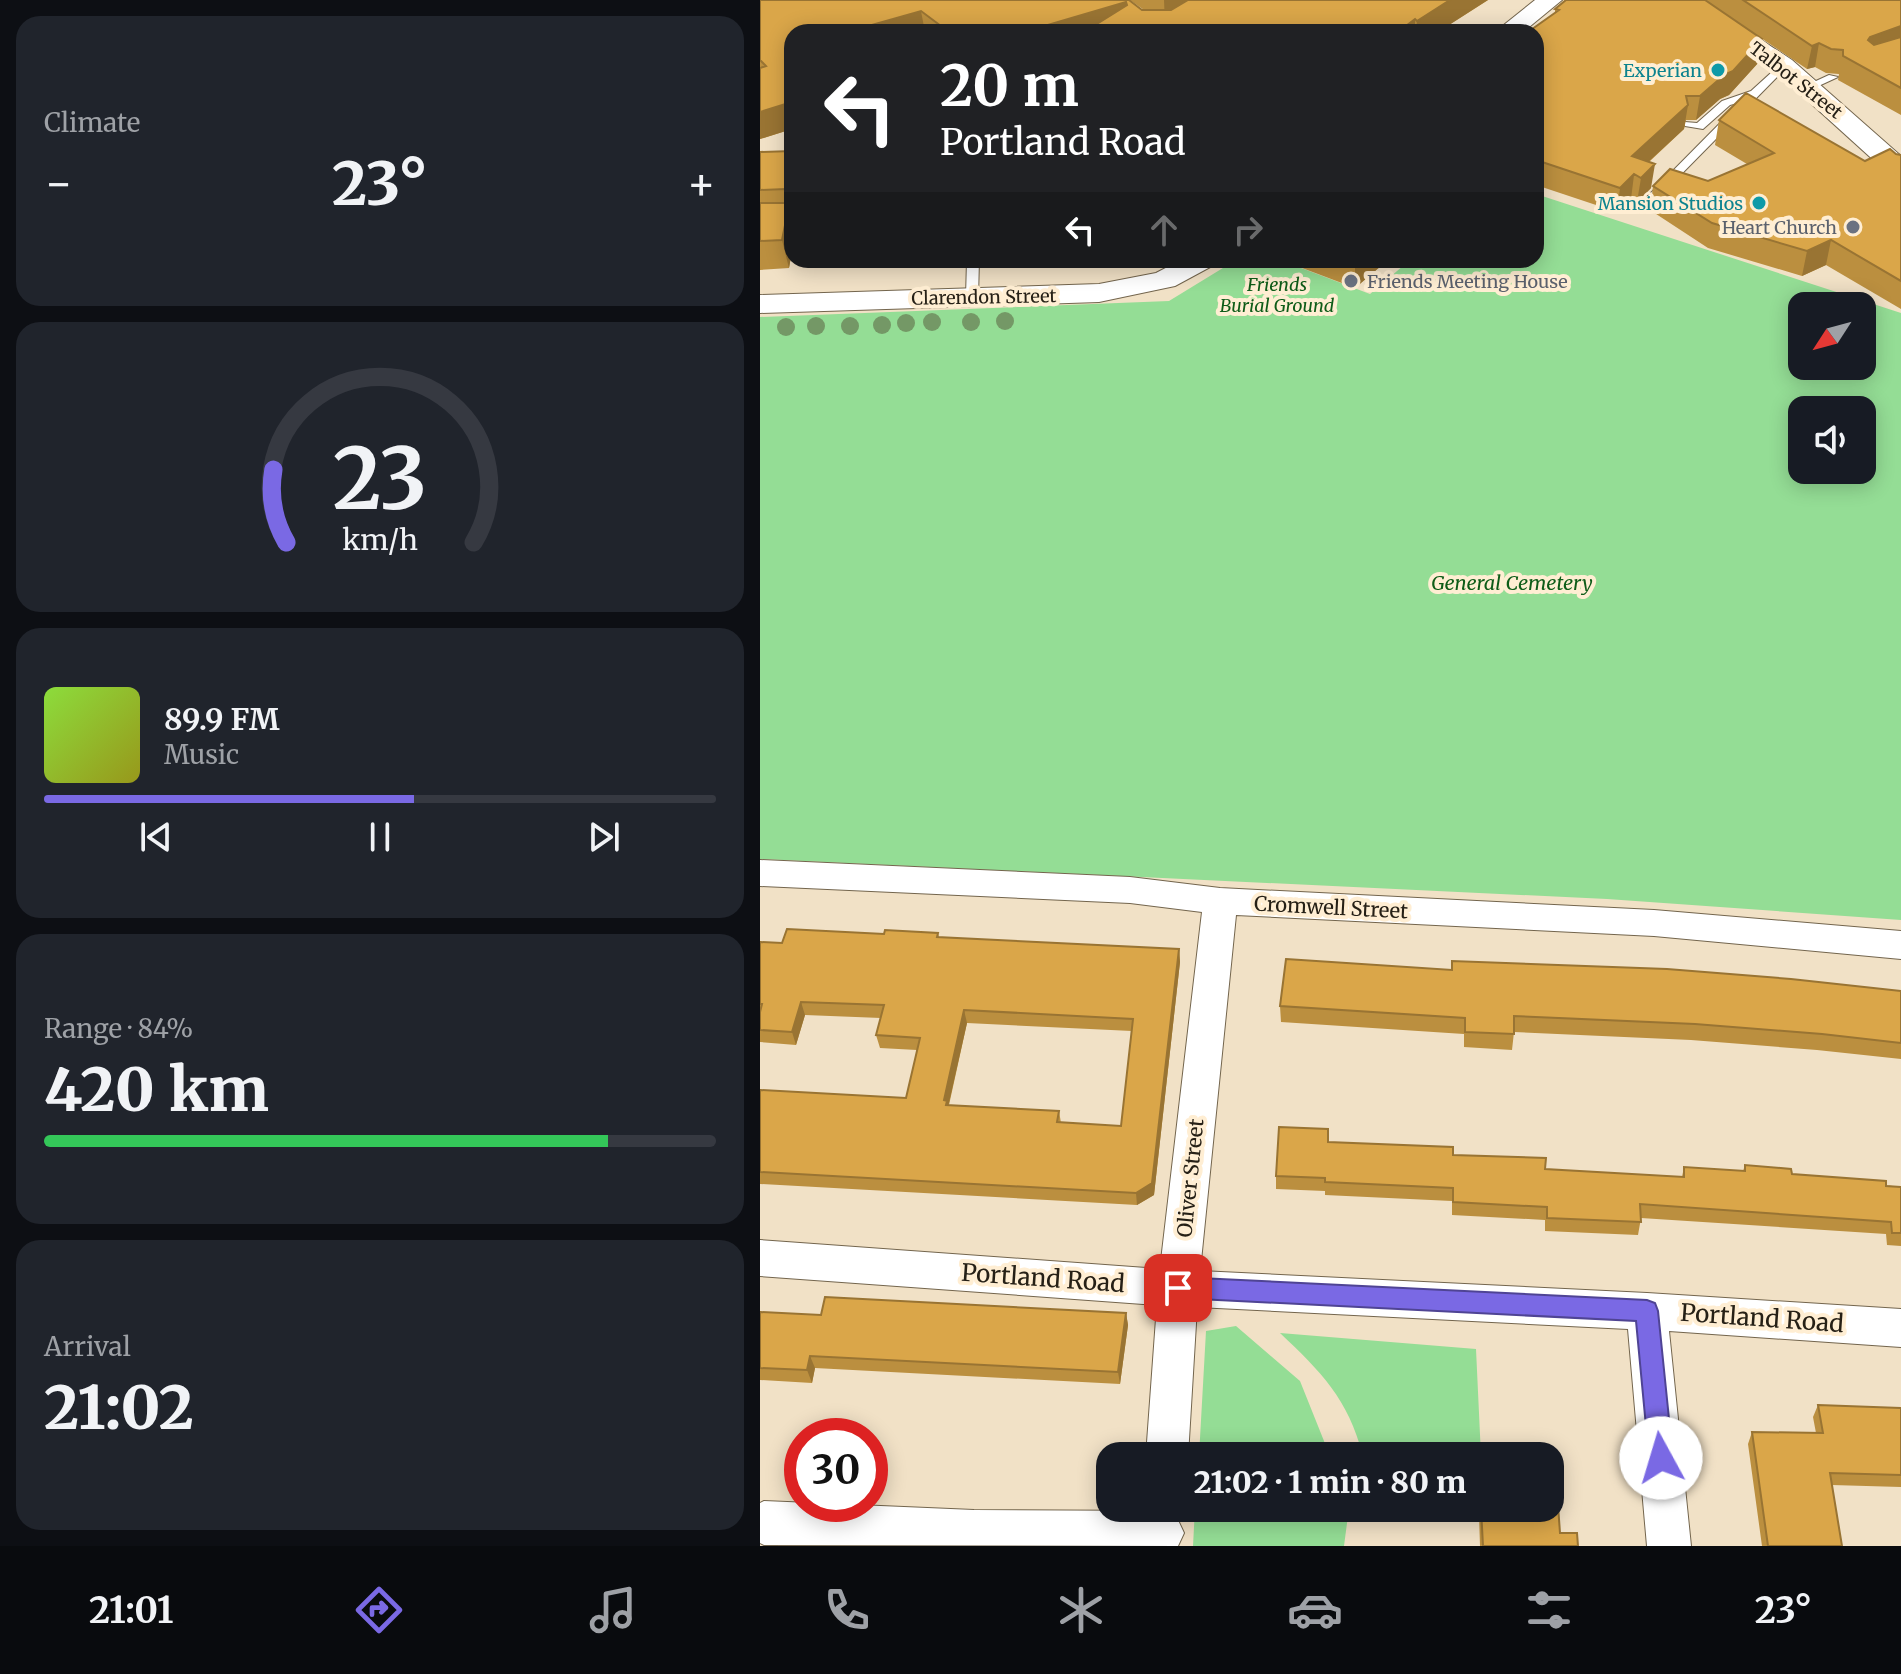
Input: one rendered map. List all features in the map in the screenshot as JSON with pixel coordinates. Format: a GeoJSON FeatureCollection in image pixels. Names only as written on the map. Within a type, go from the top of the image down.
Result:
{"type":"FeatureCollection","features":[{"type":"Feature","properties":{"kind":"street"},"geometry":{"type":"LineString","coordinates":[[1518,24],[1550,0]]}},
{"type":"Feature","properties":{"kind":"street","name":"Talbot Street"},"geometry":{"type":"LineString","coordinates":[[1684,0],[1783,65],[1901,170]]}},
{"type":"Feature","properties":{"kind":"street","name":"Clarendon Street"},"geometry":{"type":"LineString","coordinates":[[760,304],[1062,295],[1122,290],[1165,280],[1187,268]]}},
{"type":"Feature","properties":{"kind":"street","name":"Cromwell Street"},"geometry":{"type":"LineString","coordinates":[[760,873],[1130,890],[1220,901],[1654,923],[1901,945]]}},
{"type":"Feature","properties":{"kind":"street","name":"Oliver Street"},"geometry":{"type":"LineString","coordinates":[[1168,1442],[1178,1288],[1220,901]]}},
{"type":"Feature","properties":{"kind":"street","name":"Portland Road"},"geometry":{"type":"LineString","coordinates":[[760,1258],[1178,1288],[1647,1311],[1901,1328]]}},
{"type":"Feature","properties":{"kind":"street"},"geometry":{"type":"LineString","coordinates":[[1647,1311],[1669,1546]]}},
{"type":"Feature","properties":{"kind":"street"},"geometry":{"type":"LineString","coordinates":[[764,1523],[972,1539],[1162,1529]]}},
{"type":"Feature","properties":{"kind":"lane"},"geometry":{"type":"LineString","coordinates":[[1643,207],[1783,65]]}},
{"type":"Feature","properties":{"kind":"lane"},"geometry":{"type":"LineString","coordinates":[[1808,87],[1833,77]]}},
{"type":"Feature","properties":{"kind":"lane"},"geometry":{"type":"LineString","coordinates":[[1689,124],[1699,127],[1726,103],[1759,92]]}},
{"type":"Feature","properties":{"kind":"lane"},"geometry":{"type":"LineString","coordinates":[[972,297],[973,268]]}},
{"type":"Feature","properties":{"kind":"green space","name":"General Cemetery"},"geometry":{"type":"Polygon","coordinates":[[[1544,197],[1837,292],[1788,292],[1788,380],[1876,380],[1876,305],[1901,313],[1901,920],[1607,899],[760,859],[760,317],[1169,301],[1223,268],[1301,268],[1370,294],[1401,268],[1544,268],[1544,197]]]}},
{"type":"Feature","properties":{"kind":"green space"},"geometry":{"type":"Polygon","coordinates":[[[1236,1326],[1300,1381],[1324,1442],[1200,1442],[1206,1331],[1236,1326]]]}},
{"type":"Feature","properties":{"kind":"green space"},"geometry":{"type":"Polygon","coordinates":[[[1280,1333],[1476,1349],[1480,1442],[1359,1442],[1341,1402],[1308,1361],[1280,1333]]]}},
{"type":"Feature","properties":{"kind":"green space"},"geometry":{"type":"Polygon","coordinates":[[[1194,1522],[1347,1522],[1344,1546],[1193,1546],[1194,1522]]]}},
{"type":"Feature","properties":{"kind":"building"},"geometry":{"type":"Polygon","coordinates":[[[760,0],[1129,0],[1142,10],[1171,10],[1188,0],[1450,0],[1408,24],[1097,24],[1127,5],[1126,2],[1051,24],[938,24],[921,11],[875,24],[784,24],[784,104],[760,112],[760,68],[766,66],[760,60],[760,0]]]}},
{"type":"Feature","properties":{"kind":"building"},"geometry":{"type":"Polygon","coordinates":[[[1566,0],[1705,0],[1762,39],[1733,71],[1700,96],[1686,96],[1688,105],[1632,156],[1655,164],[1641,178],[1634,174],[1620,188],[1544,163],[1544,24],[1539,24],[1559,10],[1555,9],[1566,0]]]}},
{"type":"Feature","properties":{"kind":"building"},"geometry":{"type":"Polygon","coordinates":[[[1743,0],[1901,0],[1901,26],[1868,40],[1874,45],[1901,37],[1901,88],[1843,56],[1843,50],[1819,43],[1812,46],[1743,0]]]}},
{"type":"Feature","properties":{"kind":"building"},"geometry":{"type":"Polygon","coordinates":[[[1746,93],[1865,161],[1890,149],[1901,155],[1901,281],[1831,240],[1807,251],[1712,223],[1653,186],[1670,169],[1708,181],[1774,153],[1719,120],[1746,93]]]}},
{"type":"Feature","properties":{"kind":"building"},"geometry":{"type":"Polygon","coordinates":[[[784,151],[784,189],[760,190],[760,152],[784,151]]]}},
{"type":"Feature","properties":{"kind":"building"},"geometry":{"type":"Polygon","coordinates":[[[760,203],[784,203],[782,240],[760,241],[760,203]]]}},
{"type":"Feature","properties":{"kind":"building"},"geometry":{"type":"Polygon","coordinates":[[[787,929],[884,934],[885,930],[938,933],[937,937],[1179,949],[1152,1183],[1136,1193],[760,1172],[760,1090],[906,1098],[920,1038],[876,1035],[884,1005],[801,1002],[792,1032],[760,1030],[760,942],[782,943],[787,929]],[[964,1010],[944,1100],[947,1101],[946,1105],[1059,1111],[1057,1122],[1121,1126],[1133,1019],[964,1010]]]}},
{"type":"Feature","properties":{"kind":"building"},"geometry":{"type":"Polygon","coordinates":[[[1286,959],[1452,970],[1452,961],[1667,969],[1901,991],[1901,1043],[1695,1024],[1514,1016],[1514,1034],[1465,1032],[1465,1018],[1280,1006],[1286,959]]]}},
{"type":"Feature","properties":{"kind":"building"},"geometry":{"type":"Polygon","coordinates":[[[1279,1127],[1328,1129],[1328,1142],[1453,1147],[1453,1155],[1546,1158],[1545,1169],[1684,1177],[1684,1167],[1745,1171],[1745,1165],[1791,1169],[1792,1174],[1886,1181],[1886,1186],[1901,1187],[1901,1233],[1892,1233],[1891,1222],[1640,1204],[1641,1222],[1547,1218],[1547,1207],[1453,1202],[1453,1188],[1325,1182],[1325,1178],[1276,1176],[1279,1127]]]}},
{"type":"Feature","properties":{"kind":"building"},"geometry":{"type":"Polygon","coordinates":[[[825,1297],[1126,1313],[1118,1372],[810,1356],[807,1370],[760,1368],[760,1312],[821,1315],[825,1297]]]}},
{"type":"Feature","properties":{"kind":"building"},"geometry":{"type":"Polygon","coordinates":[[[1818,1405],[1901,1408],[1901,1475],[1830,1473],[1842,1546],[1768,1546],[1752,1432],[1823,1433],[1818,1405]]]}},
{"type":"Feature","properties":{"kind":"building"},"geometry":{"type":"Polygon","coordinates":[[[1482,1522],[1559,1522],[1560,1533],[1577,1533],[1578,1546],[1483,1546],[1482,1522]]]}},
{"type":"Feature","properties":{"kind":"place","name":"Experian"},"geometry":{"type":"Point","coordinates":[1718,70]}},
{"type":"Feature","properties":{"kind":"place","name":"Mansion Studios"},"geometry":{"type":"Point","coordinates":[1759,203]}},
{"type":"Feature","properties":{"kind":"place","name":"Heart Church"},"geometry":{"type":"Point","coordinates":[1853,227]}},
{"type":"Feature","properties":{"kind":"place","name":"Friends Meeting House"},"geometry":{"type":"Point","coordinates":[1351,281]}},
{"type":"Feature","properties":{"kind":"route"},"geometry":{"type":"LineString","coordinates":[[1178,1288],[1647,1311],[1661,1458]]}},
{"type":"Feature","properties":{"kind":"park label","name":"Friends Burial Ground"},"geometry":{"type":"Point","coordinates":[1277,294]}}]}
